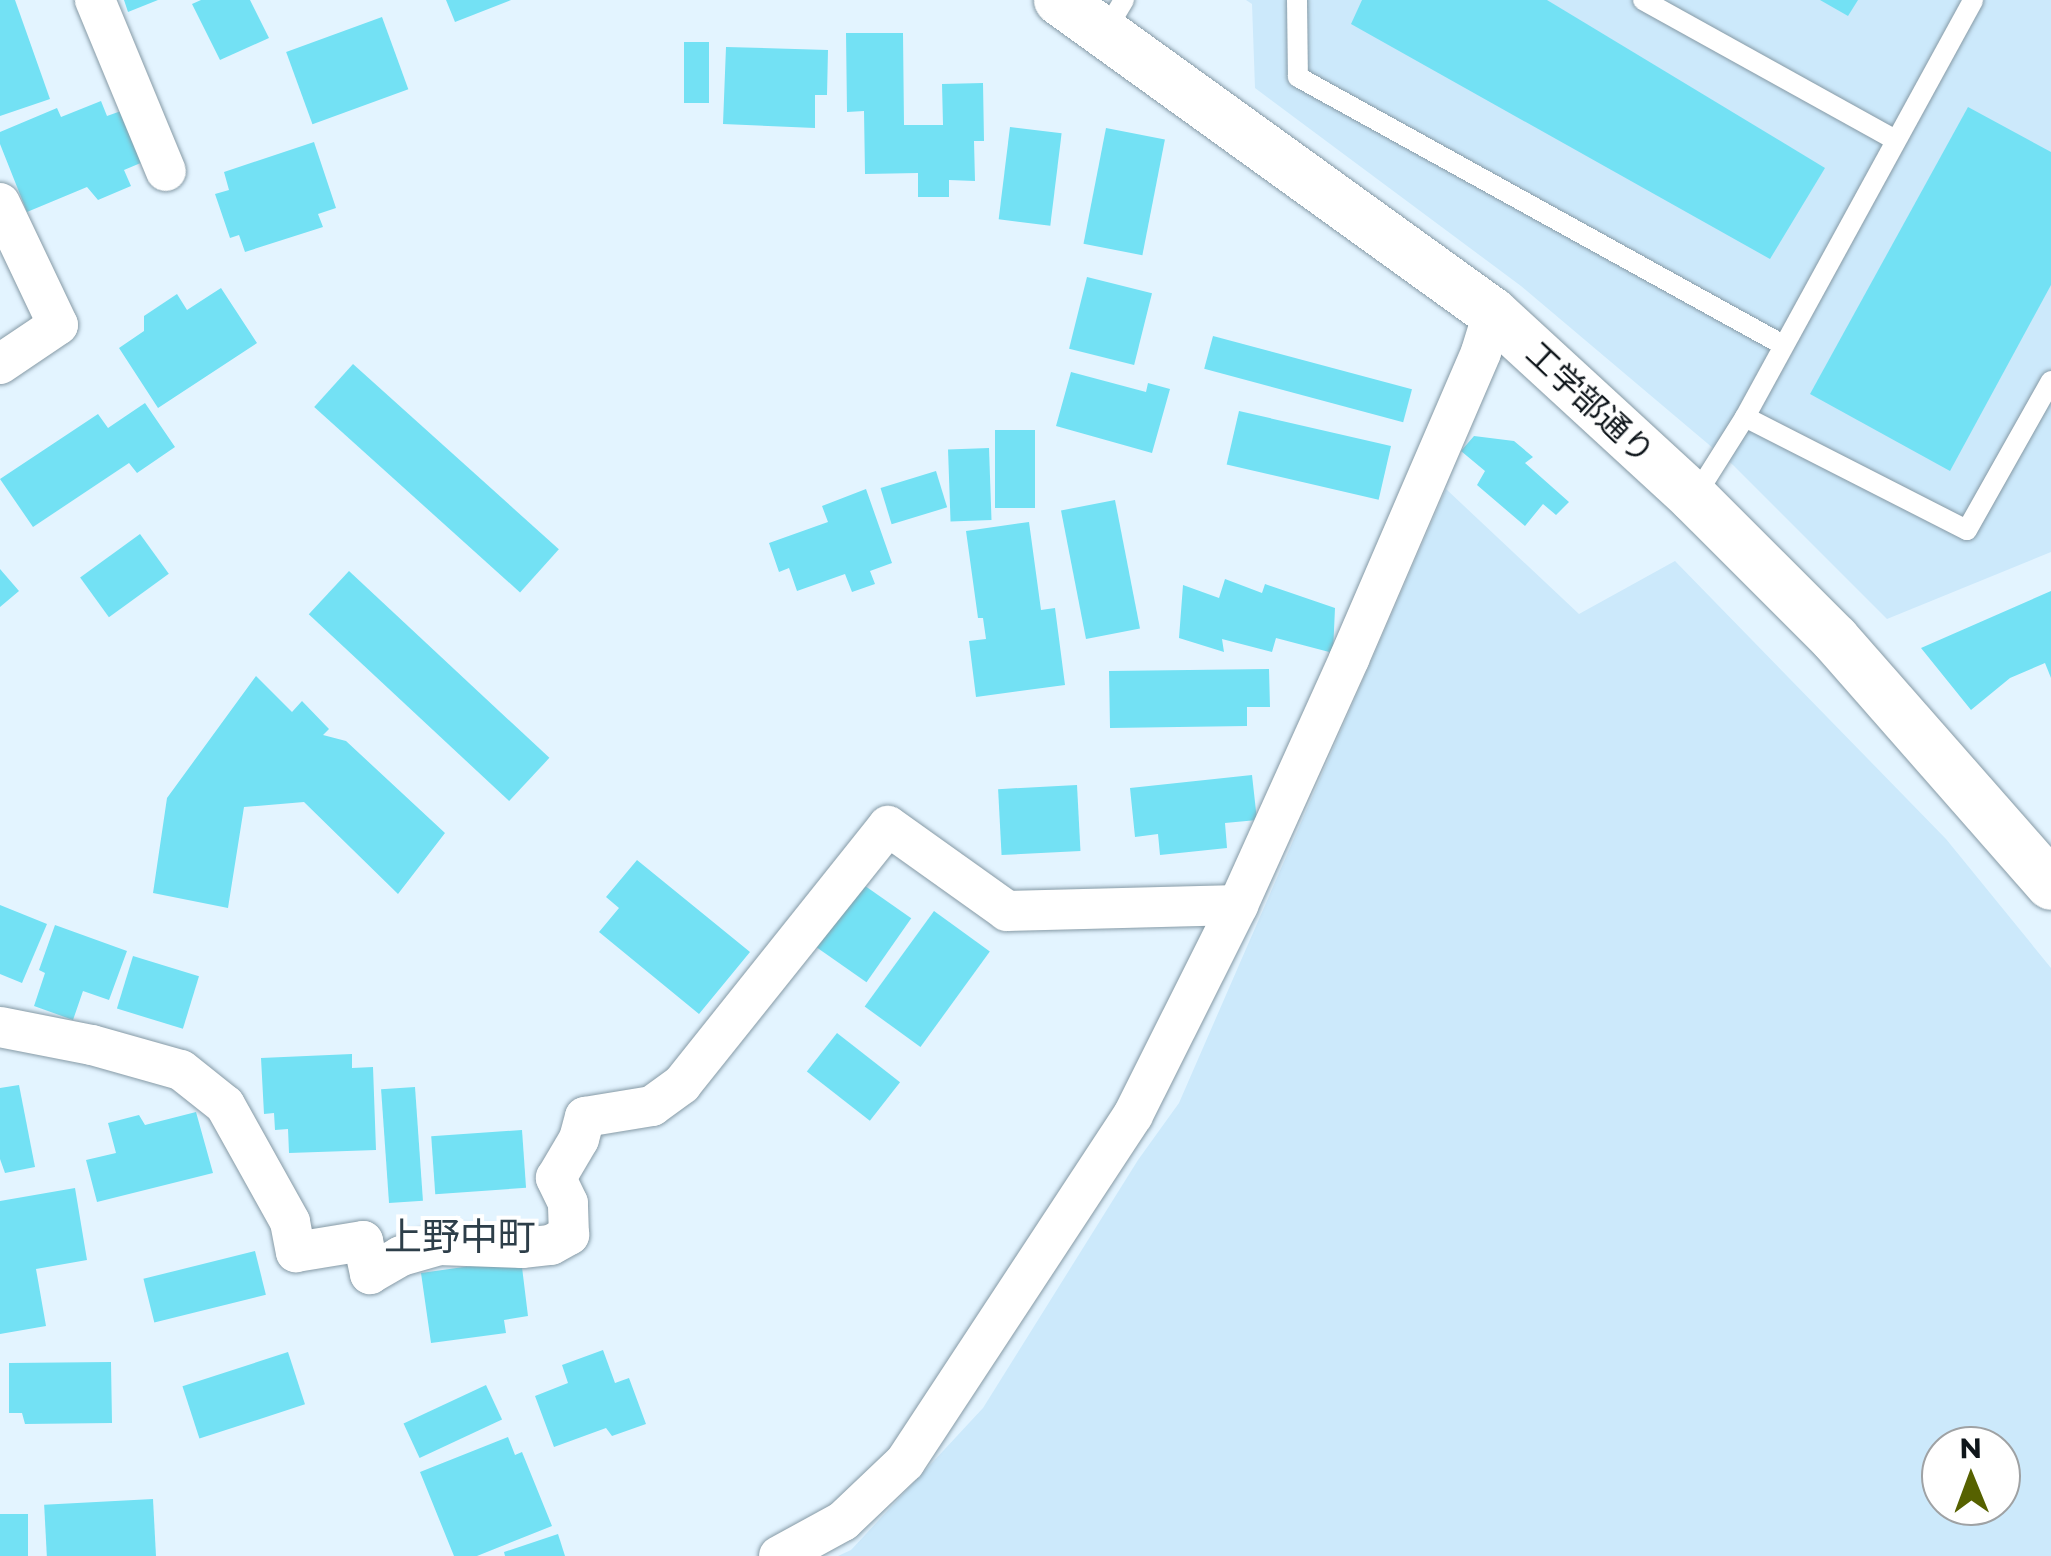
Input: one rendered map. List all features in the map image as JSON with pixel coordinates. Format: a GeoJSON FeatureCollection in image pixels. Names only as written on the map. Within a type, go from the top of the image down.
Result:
{"type":"FeatureCollection","features":[{"type":"Feature","properties":{"kind":"street"},"geometry":{"type":"LineString","coordinates":[[96,0],[166,171]]}},
{"type":"Feature","properties":{"kind":"street","name":"工学部通り"},"geometry":{"type":"LineString","coordinates":[[1059,0],[1115,15],[1493,313],[1694,498],[1835,639],[2051,885]]}},
{"type":"Feature","properties":{"kind":"street"},"geometry":{"type":"LineString","coordinates":[[0,203],[58,324],[0,364]]}},
{"type":"Feature","properties":{"kind":"street"},"geometry":{"type":"LineString","coordinates":[[779,1556],[843,1521],[906,1462],[1133,1116],[1238,905],[1474,370],[1493,313]]}},
{"type":"Feature","properties":{"kind":"street"},"geometry":{"type":"LineString","coordinates":[[0,1026],[92,1044],[181,1070],[225,1106],[290,1222],[296,1252],[363,1241],[370,1274],[401,1256],[440,1245],[522,1248],[552,1245],[569,1236],[568,1203],[556,1178],[579,1139],[585,1117],[652,1106],[682,1084],[888,826],[1007,911],[1238,905]]}},
{"type":"Feature","properties":{"kind":"lane"},"geometry":{"type":"LineString","coordinates":[[1298,0],[1298,77],[1783,346]]}},
{"type":"Feature","properties":{"kind":"lane"},"geometry":{"type":"LineString","coordinates":[[1643,0],[1896,140]]}},
{"type":"Feature","properties":{"kind":"lane"},"geometry":{"type":"LineString","coordinates":[[1694,498],[1745,418],[1973,0]]}},
{"type":"Feature","properties":{"kind":"lane"},"geometry":{"type":"LineString","coordinates":[[1745,418],[1968,530],[2051,381]]}},
{"type":"Feature","properties":{"kind":"shaded area"},"geometry":{"type":"Polygon","coordinates":[[[1246,0],[2051,0],[2051,552],[1887,619],[1733,465],[1521,286],[1255,88],[1252,4],[1246,0]]]}},
{"type":"Feature","properties":{"kind":"shaded area"},"geometry":{"type":"Polygon","coordinates":[[[1446,489],[1579,614],[1675,561],[1946,839],[2051,968],[2051,1556],[838,1556],[851,1550],[983,1408],[1138,1160],[1179,1103],[1446,489]]]}},
{"type":"Feature","properties":{"kind":"building"},"geometry":{"type":"Polygon","coordinates":[[[0,0],[15,0],[50,99],[0,116],[0,0]]]}},
{"type":"Feature","properties":{"kind":"building"},"geometry":{"type":"Polygon","coordinates":[[[124,0],[158,0],[128,12],[124,0]]]}},
{"type":"Feature","properties":{"kind":"building"},"geometry":{"type":"Polygon","coordinates":[[[201,0],[250,0],[269,38],[220,60],[192,4],[201,0]]]}},
{"type":"Feature","properties":{"kind":"building"},"geometry":{"type":"Polygon","coordinates":[[[446,0],[511,0],[455,22],[446,0]]]}},
{"type":"Feature","properties":{"kind":"building"},"geometry":{"type":"Polygon","coordinates":[[[1362,0],[1547,0],[1825,168],[1770,259],[1351,24],[1362,0]]]}},
{"type":"Feature","properties":{"kind":"building"},"geometry":{"type":"Polygon","coordinates":[[[1820,0],[1858,0],[1848,16],[1820,0]]]}},
{"type":"Feature","properties":{"kind":"building"},"geometry":{"type":"Polygon","coordinates":[[[382,17],[408,89],[312,124],[286,52],[382,17]]]}},
{"type":"Feature","properties":{"kind":"building"},"geometry":{"type":"Polygon","coordinates":[[[846,33],[903,33],[904,125],[943,125],[942,84],[983,83],[984,141],[974,141],[975,181],[949,180],[949,197],[918,197],[918,173],[865,174],[864,111],[847,112],[846,33]]]}},
{"type":"Feature","properties":{"kind":"building"},"geometry":{"type":"Polygon","coordinates":[[[684,42],[709,42],[709,103],[684,103],[684,42]]]}},
{"type":"Feature","properties":{"kind":"building"},"geometry":{"type":"Polygon","coordinates":[[[726,47],[828,50],[827,95],[815,95],[815,128],[723,124],[726,47]]]}},
{"type":"Feature","properties":{"kind":"building"},"geometry":{"type":"Polygon","coordinates":[[[101,101],[107,116],[121,111],[143,162],[124,170],[131,186],[98,200],[87,187],[27,212],[0,144],[0,132],[57,108],[61,117],[101,101]]]}},
{"type":"Feature","properties":{"kind":"building"},"geometry":{"type":"Polygon","coordinates":[[[1968,107],[2051,152],[2051,285],[1950,471],[1810,394],[1968,107]]]}},
{"type":"Feature","properties":{"kind":"building"},"geometry":{"type":"Polygon","coordinates":[[[1010,127],[1062,133],[1050,226],[999,219],[1010,127]]]}},
{"type":"Feature","properties":{"kind":"building"},"geometry":{"type":"Polygon","coordinates":[[[1106,128],[1165,139],[1142,255],[1083,244],[1106,128]]]}},
{"type":"Feature","properties":{"kind":"building"},"geometry":{"type":"Polygon","coordinates":[[[314,142],[336,208],[318,214],[323,227],[245,252],[239,235],[230,238],[215,194],[229,190],[224,172],[314,142]]]}},
{"type":"Feature","properties":{"kind":"building"},"geometry":{"type":"Polygon","coordinates":[[[1087,277],[1152,293],[1134,365],[1069,349],[1087,277]]]}},
{"type":"Feature","properties":{"kind":"building"},"geometry":{"type":"Polygon","coordinates":[[[221,288],[257,343],[158,408],[119,348],[144,331],[144,316],[177,294],[187,310],[221,288]]]}},
{"type":"Feature","properties":{"kind":"building"},"geometry":{"type":"Polygon","coordinates":[[[1213,336],[1412,389],[1403,422],[1204,369],[1213,336]]]}},
{"type":"Feature","properties":{"kind":"building"},"geometry":{"type":"Polygon","coordinates":[[[353,364],[559,549],[520,592],[314,407],[353,364]]]}},
{"type":"Feature","properties":{"kind":"building"},"geometry":{"type":"Polygon","coordinates":[[[1071,372],[1146,392],[1148,383],[1170,389],[1152,453],[1056,426],[1071,372]]]}},
{"type":"Feature","properties":{"kind":"building"},"geometry":{"type":"Polygon","coordinates":[[[145,403],[175,447],[137,473],[129,463],[33,527],[0,479],[98,414],[108,428],[145,403]]]}},
{"type":"Feature","properties":{"kind":"building"},"geometry":{"type":"Polygon","coordinates":[[[1239,411],[1391,446],[1379,500],[1227,465],[1239,411]]]}},
{"type":"Feature","properties":{"kind":"building"},"geometry":{"type":"Polygon","coordinates":[[[995,430],[1035,430],[1035,508],[995,508],[995,430]]]}},
{"type":"Feature","properties":{"kind":"building"},"geometry":{"type":"Polygon","coordinates":[[[1474,436],[1514,441],[1533,457],[1525,463],[1569,502],[1556,515],[1543,504],[1525,526],[1477,485],[1485,471],[1461,451],[1474,436]]]}},
{"type":"Feature","properties":{"kind":"building"},"geometry":{"type":"Polygon","coordinates":[[[989,448],[992,520],[951,521],[948,449],[989,448]]]}},
{"type":"Feature","properties":{"kind":"building"},"geometry":{"type":"Polygon","coordinates":[[[936,471],[947,507],[892,524],[881,488],[936,471]]]}},
{"type":"Feature","properties":{"kind":"building"},"geometry":{"type":"Polygon","coordinates":[[[866,489],[892,563],[870,571],[875,584],[852,592],[845,574],[797,591],[789,568],[779,572],[769,543],[828,522],[822,506],[866,489]]]}},
{"type":"Feature","properties":{"kind":"building"},"geometry":{"type":"Polygon","coordinates":[[[1115,500],[1140,629],[1086,639],[1061,510],[1115,500]]]}},
{"type":"Feature","properties":{"kind":"building"},"geometry":{"type":"Polygon","coordinates":[[[1029,522],[1041,610],[1055,608],[1065,685],[976,697],[969,641],[986,639],[983,618],[978,618],[966,531],[1029,522]]]}},
{"type":"Feature","properties":{"kind":"building"},"geometry":{"type":"Polygon","coordinates":[[[140,534],[169,574],[109,617],[80,577],[140,534]]]}},
{"type":"Feature","properties":{"kind":"building"},"geometry":{"type":"Polygon","coordinates":[[[0,569],[19,591],[0,607],[0,569]]]}},
{"type":"Feature","properties":{"kind":"building"},"geometry":{"type":"Polygon","coordinates":[[[349,571],[549,758],[509,801],[309,614],[349,571]]]}},
{"type":"Feature","properties":{"kind":"building"},"geometry":{"type":"Polygon","coordinates":[[[1225,579],[1262,593],[1265,584],[1335,608],[1333,653],[1276,638],[1272,652],[1222,639],[1224,652],[1179,638],[1183,585],[1219,598],[1225,579]]]}},
{"type":"Feature","properties":{"kind":"building"},"geometry":{"type":"Polygon","coordinates":[[[2051,591],[2051,678],[2045,663],[2010,678],[1971,710],[1921,648],[2051,591]]]}},
{"type":"Feature","properties":{"kind":"building"},"geometry":{"type":"Polygon","coordinates":[[[1269,669],[1270,707],[1247,707],[1247,726],[1110,728],[1109,671],[1269,669]]]}},
{"type":"Feature","properties":{"kind":"building"},"geometry":{"type":"Polygon","coordinates":[[[256,676],[292,712],[302,701],[329,729],[323,735],[346,741],[445,833],[398,894],[304,802],[244,807],[228,908],[153,893],[167,798],[256,676]]]}},
{"type":"Feature","properties":{"kind":"building"},"geometry":{"type":"Polygon","coordinates":[[[1252,775],[1257,820],[1225,823],[1227,848],[1160,855],[1158,834],[1135,837],[1130,788],[1252,775]]]}},
{"type":"Feature","properties":{"kind":"building"},"geometry":{"type":"Polygon","coordinates":[[[1077,785],[1080,851],[1002,855],[998,789],[1077,785]]]}},
{"type":"Feature","properties":{"kind":"building"},"geometry":{"type":"Polygon","coordinates":[[[637,860],[750,952],[699,1014],[599,932],[619,908],[606,897],[637,860]]]}},
{"type":"Feature","properties":{"kind":"building"},"geometry":{"type":"Polygon","coordinates":[[[858,881],[911,918],[867,982],[813,945],[858,881]]]}},
{"type":"Feature","properties":{"kind":"building"},"geometry":{"type":"Polygon","coordinates":[[[0,905],[47,924],[22,983],[0,974],[0,905]]]}},
{"type":"Feature","properties":{"kind":"building"},"geometry":{"type":"Polygon","coordinates":[[[934,911],[990,952],[920,1047],[865,1006],[934,911]]]}},
{"type":"Feature","properties":{"kind":"building"},"geometry":{"type":"Polygon","coordinates":[[[55,925],[127,951],[109,1000],[83,991],[73,1020],[34,1006],[45,973],[39,970],[55,925]]]}},
{"type":"Feature","properties":{"kind":"building"},"geometry":{"type":"Polygon","coordinates":[[[133,956],[199,976],[183,1029],[117,1009],[133,956]]]}},
{"type":"Feature","properties":{"kind":"building"},"geometry":{"type":"Polygon","coordinates":[[[837,1033],[900,1082],[870,1121],[807,1072],[837,1033]]]}},
{"type":"Feature","properties":{"kind":"building"},"geometry":{"type":"Polygon","coordinates":[[[352,1054],[352,1068],[373,1067],[376,1150],[289,1153],[288,1129],[275,1130],[274,1113],[264,1114],[261,1058],[352,1054]]]}},
{"type":"Feature","properties":{"kind":"building"},"geometry":{"type":"Polygon","coordinates":[[[19,1085],[35,1167],[5,1173],[0,1159],[0,1088],[19,1085]]]}},
{"type":"Feature","properties":{"kind":"building"},"geometry":{"type":"Polygon","coordinates":[[[415,1087],[423,1201],[389,1203],[381,1089],[415,1087]]]}},
{"type":"Feature","properties":{"kind":"building"},"geometry":{"type":"Polygon","coordinates":[[[196,1112],[213,1173],[97,1202],[86,1160],[116,1153],[108,1123],[139,1115],[145,1125],[196,1112]]]}},
{"type":"Feature","properties":{"kind":"building"},"geometry":{"type":"Polygon","coordinates":[[[522,1130],[526,1188],[435,1194],[431,1136],[522,1130]]]}},
{"type":"Feature","properties":{"kind":"building"},"geometry":{"type":"Polygon","coordinates":[[[75,1188],[87,1260],[36,1269],[46,1326],[0,1334],[0,1201],[75,1188]]]}},
{"type":"Feature","properties":{"kind":"building"},"geometry":{"type":"Polygon","coordinates":[[[255,1251],[266,1295],[154,1322],[143,1279],[255,1251]]]}},
{"type":"Feature","properties":{"kind":"building"},"geometry":{"type":"Polygon","coordinates":[[[521,1259],[528,1316],[504,1320],[506,1333],[431,1343],[421,1273],[521,1259]]]}},
{"type":"Feature","properties":{"kind":"building"},"geometry":{"type":"Polygon","coordinates":[[[603,1350],[615,1383],[629,1378],[646,1424],[612,1436],[606,1428],[554,1447],[535,1396],[568,1383],[562,1365],[603,1350]]]}},
{"type":"Feature","properties":{"kind":"building"},"geometry":{"type":"Polygon","coordinates":[[[288,1352],[305,1404],[199,1439],[182,1386],[288,1352]]]}},
{"type":"Feature","properties":{"kind":"building"},"geometry":{"type":"Polygon","coordinates":[[[111,1362],[112,1423],[25,1424],[22,1413],[9,1413],[9,1363],[111,1362]]]}},
{"type":"Feature","properties":{"kind":"building"},"geometry":{"type":"Polygon","coordinates":[[[486,1385],[502,1419],[420,1458],[404,1423],[486,1385]]]}},
{"type":"Feature","properties":{"kind":"building"},"geometry":{"type":"Polygon","coordinates":[[[508,1437],[515,1455],[522,1452],[552,1526],[477,1556],[454,1556],[420,1472],[508,1437]]]}},
{"type":"Feature","properties":{"kind":"building"},"geometry":{"type":"Polygon","coordinates":[[[153,1499],[156,1556],[47,1556],[44,1505],[153,1499]]]}},
{"type":"Feature","properties":{"kind":"building"},"geometry":{"type":"Polygon","coordinates":[[[0,1514],[28,1514],[28,1556],[0,1556],[0,1514]]]}},
{"type":"Feature","properties":{"kind":"building"},"geometry":{"type":"Polygon","coordinates":[[[558,1534],[565,1556],[505,1556],[504,1552],[558,1534]]]}},
{"type":"Feature","properties":{"kind":"district","name":"上野中町"},"geometry":{"type":"Point","coordinates":[460,1237]}}]}
